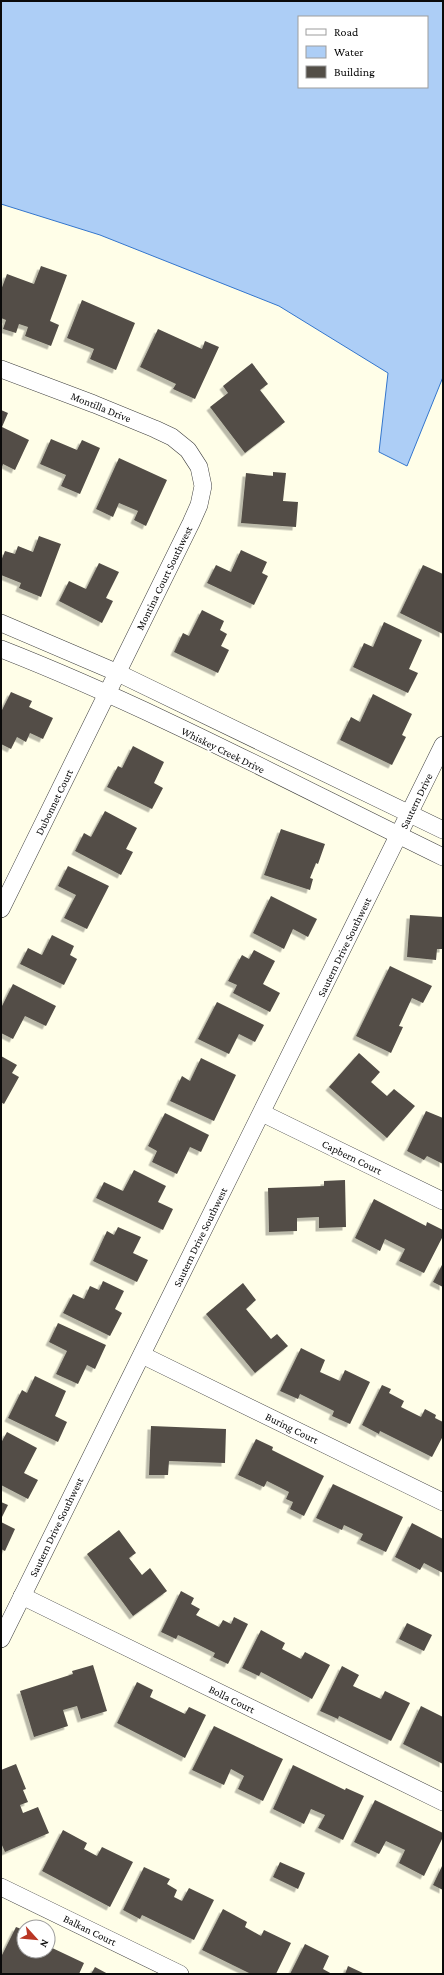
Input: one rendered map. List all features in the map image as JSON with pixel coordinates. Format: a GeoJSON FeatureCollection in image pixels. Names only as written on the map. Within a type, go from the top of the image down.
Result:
{"type":"FeatureCollection","features":[{"type":"Feature","properties":{"kind":"street","name":"Montilla Drive"},"geometry":{"type":"LineString","coordinates":[[1,369],[155,429],[172,437],[188,450],[193,458]]}},
{"type":"Feature","properties":{"kind":"street","name":"Montina Court Southwest"},"geometry":{"type":"LineString","coordinates":[[107,694],[199,505],[203,486],[199,467],[193,458]]}},
{"type":"Feature","properties":{"kind":"street"},"geometry":{"type":"LineString","coordinates":[[1,623],[118,673],[443,830]]}},
{"type":"Feature","properties":{"kind":"street","name":"Whiskey Creek Drive"},"geometry":{"type":"LineString","coordinates":[[1,649],[107,694],[443,857]]}},
{"type":"Feature","properties":{"kind":"street","name":"Dubonnet Court"},"geometry":{"type":"LineString","coordinates":[[1,909],[107,694]]}},
{"type":"Feature","properties":{"kind":"street","name":"Sautern Drive"},"geometry":{"type":"LineString","coordinates":[[399,836],[443,745]]}},
{"type":"Feature","properties":{"kind":"street","name":"Sautern Drive Southwest"},"geometry":{"type":"LineString","coordinates":[[1,1639],[399,836]]}},
{"type":"Feature","properties":{"kind":"street","name":"Capbern Court"},"geometry":{"type":"LineString","coordinates":[[262,1113],[443,1201]]}},
{"type":"Feature","properties":{"kind":"street","name":"Buring Court"},"geometry":{"type":"LineString","coordinates":[[142,1355],[443,1502]]}},
{"type":"Feature","properties":{"kind":"street","name":"Bolla Court"},"geometry":{"type":"LineString","coordinates":[[22,1596],[443,1802]]}},
{"type":"Feature","properties":{"kind":"street","name":"Balkan Court"},"geometry":{"type":"LineString","coordinates":[[1,1887],[180,1974]]}},
{"type":"Feature","properties":{"kind":"water"},"geometry":{"type":"Polygon","coordinates":[[[1,1],[443,1],[443,377],[407,466],[379,452],[388,373],[279,306],[100,235],[1,204],[1,1]]]}},
{"type":"Feature","properties":{"kind":"building"},"geometry":{"type":"Polygon","coordinates":[[[41,266],[67,275],[50,321],[59,325],[51,346],[25,336],[28,327],[19,324],[16,333],[3,329],[6,320],[1,318],[1,290],[7,274],[34,284],[41,266]]]}},
{"type":"Feature","properties":{"kind":"building"},"geometry":{"type":"Polygon","coordinates":[[[82,300],[135,323],[116,370],[90,359],[94,349],[67,338],[82,300]]]}},
{"type":"Feature","properties":{"kind":"building"},"geometry":{"type":"Polygon","coordinates":[[[158,329],[202,349],[205,341],[219,347],[195,399],[173,389],[176,384],[140,367],[158,329]]]}},
{"type":"Feature","properties":{"kind":"building"},"geometry":{"type":"Polygon","coordinates":[[[252,363],[268,384],[260,390],[285,422],[245,453],[210,407],[228,393],[223,386],[252,363]]]}},
{"type":"Feature","properties":{"kind":"building"},"geometry":{"type":"Polygon","coordinates":[[[1,410],[8,413],[2,427],[29,440],[15,470],[3,464],[1,470],[1,410]]]}},
{"type":"Feature","properties":{"kind":"building"},"geometry":{"type":"Polygon","coordinates":[[[51,439],[77,450],[82,440],[100,448],[80,494],[61,486],[66,475],[40,464],[51,439]]]}},
{"type":"Feature","properties":{"kind":"building"},"geometry":{"type":"Polygon","coordinates":[[[119,458],[167,480],[146,526],[134,520],[138,511],[119,503],[113,517],[96,509],[119,458]]]}},
{"type":"Feature","properties":{"kind":"building"},"geometry":{"type":"Polygon","coordinates":[[[273,472],[286,473],[283,501],[298,502],[296,527],[241,523],[246,473],[273,476],[273,472]]]}},
{"type":"Feature","properties":{"kind":"building"},"geometry":{"type":"Polygon","coordinates":[[[39,536],[61,544],[41,597],[19,588],[21,583],[1,575],[1,561],[5,551],[15,554],[18,546],[33,552],[39,536]]]}},
{"type":"Feature","properties":{"kind":"building"},"geometry":{"type":"Polygon","coordinates":[[[241,550],[267,562],[262,573],[268,576],[254,605],[207,583],[216,565],[231,572],[241,550]]]}},
{"type":"Feature","properties":{"kind":"building"},"geometry":{"type":"Polygon","coordinates":[[[99,563],[119,572],[106,598],[113,601],[102,623],[59,601],[69,581],[86,589],[99,563]]]}},
{"type":"Feature","properties":{"kind":"building"},"geometry":{"type":"Polygon","coordinates":[[[423,565],[443,574],[443,634],[400,613],[423,565]]]}},
{"type":"Feature","properties":{"kind":"building"},"geometry":{"type":"Polygon","coordinates":[[[202,610],[224,621],[220,630],[227,634],[221,646],[229,650],[218,673],[174,652],[183,633],[189,636],[202,610]]]}},
{"type":"Feature","properties":{"kind":"building"},"geometry":{"type":"Polygon","coordinates":[[[384,622],[422,640],[409,669],[418,673],[408,693],[353,667],[364,643],[373,647],[384,622]]]}},
{"type":"Feature","properties":{"kind":"building"},"geometry":{"type":"Polygon","coordinates":[[[11,692],[32,701],[29,707],[53,718],[43,739],[30,733],[26,742],[17,737],[11,749],[1,744],[1,712],[11,692]]]}},
{"type":"Feature","properties":{"kind":"building"},"geometry":{"type":"Polygon","coordinates":[[[373,694],[412,714],[402,735],[406,737],[392,765],[340,740],[351,717],[360,722],[373,694]]]}},
{"type":"Feature","properties":{"kind":"building"},"geometry":{"type":"Polygon","coordinates":[[[133,746],[164,762],[154,783],[163,788],[152,809],[107,787],[118,766],[122,768],[133,746]]]}},
{"type":"Feature","properties":{"kind":"building"},"geometry":{"type":"Polygon","coordinates":[[[105,811],[137,828],[126,849],[133,852],[121,875],[75,851],[84,833],[91,837],[105,811]]]}},
{"type":"Feature","properties":{"kind":"building"},"geometry":{"type":"Polygon","coordinates":[[[281,829],[325,844],[318,864],[316,863],[310,878],[313,879],[310,890],[264,875],[281,829]]]}},
{"type":"Feature","properties":{"kind":"building"},"geometry":{"type":"Polygon","coordinates":[[[68,866],[109,886],[87,929],[64,918],[76,895],[58,886],[68,866]]]}},
{"type":"Feature","properties":{"kind":"building"},"geometry":{"type":"Polygon","coordinates":[[[271,896],[317,919],[308,937],[293,929],[284,949],[253,933],[271,896]]]}},
{"type":"Feature","properties":{"kind":"building"},"geometry":{"type":"Polygon","coordinates":[[[410,915],[443,917],[443,949],[437,949],[436,960],[407,957],[410,915]]]}},
{"type":"Feature","properties":{"kind":"building"},"geometry":{"type":"Polygon","coordinates":[[[52,935],[74,946],[70,955],[77,959],[64,985],[20,964],[28,948],[42,955],[52,935]]]}},
{"type":"Feature","properties":{"kind":"building"},"geometry":{"type":"Polygon","coordinates":[[[254,950],[275,961],[263,984],[280,993],[270,1012],[233,993],[237,985],[228,981],[242,955],[249,959],[254,950]]]}},
{"type":"Feature","properties":{"kind":"building"},"geometry":{"type":"Polygon","coordinates":[[[390,966],[432,986],[423,1003],[412,998],[399,1026],[403,1027],[391,1053],[356,1036],[390,966]]]}},
{"type":"Feature","properties":{"kind":"building"},"geometry":{"type":"Polygon","coordinates":[[[13,984],[56,1006],[46,1026],[25,1016],[13,1039],[1,1033],[1,1008],[13,984]]]}},
{"type":"Feature","properties":{"kind":"building"},"geometry":{"type":"Polygon","coordinates":[[[217,1002],[264,1025],[255,1042],[239,1034],[229,1054],[198,1039],[217,1002]]]}},
{"type":"Feature","properties":{"kind":"building"},"geometry":{"type":"Polygon","coordinates":[[[359,1053],[380,1072],[371,1082],[387,1096],[394,1089],[415,1106],[387,1138],[329,1087],[359,1053]]]}},
{"type":"Feature","properties":{"kind":"building"},"geometry":{"type":"Polygon","coordinates":[[[1,1056],[17,1065],[12,1073],[19,1077],[4,1104],[1,1102],[1,1056]]]}},
{"type":"Feature","properties":{"kind":"building"},"geometry":{"type":"Polygon","coordinates":[[[201,1058],[236,1075],[214,1121],[170,1101],[182,1076],[190,1081],[201,1058]]]}},
{"type":"Feature","properties":{"kind":"building"},"geometry":{"type":"Polygon","coordinates":[[[426,1111],[443,1118],[443,1164],[427,1156],[424,1160],[407,1151],[426,1111]]]}},
{"type":"Feature","properties":{"kind":"building"},"geometry":{"type":"Polygon","coordinates":[[[165,1113],[209,1135],[201,1152],[190,1147],[177,1174],[152,1162],[157,1151],[148,1146],[165,1113]]]}},
{"type":"Feature","properties":{"kind":"building"},"geometry":{"type":"Polygon","coordinates":[[[134,1170],[166,1186],[158,1202],[173,1209],[163,1230],[96,1198],[104,1182],[123,1191],[134,1170]]]}},
{"type":"Feature","properties":{"kind":"building"},"geometry":{"type":"Polygon","coordinates":[[[345,1180],[346,1227],[319,1228],[319,1217],[297,1218],[297,1231],[269,1232],[268,1188],[324,1186],[324,1181],[345,1180]]]}},
{"type":"Feature","properties":{"kind":"building"},"geometry":{"type":"Polygon","coordinates":[[[374,1199],[426,1226],[427,1222],[443,1230],[443,1236],[424,1273],[399,1261],[405,1249],[385,1239],[380,1251],[355,1238],[374,1199]]]}},
{"type":"Feature","properties":{"kind":"building"},"geometry":{"type":"Polygon","coordinates":[[[118,1227],[141,1237],[133,1253],[148,1260],[137,1282],[93,1261],[107,1231],[114,1235],[118,1227]]]}},
{"type":"Feature","properties":{"kind":"building"},"geometry":{"type":"Polygon","coordinates":[[[443,1263],[443,1287],[433,1282],[443,1263]]]}},
{"type":"Feature","properties":{"kind":"building"},"geometry":{"type":"Polygon","coordinates":[[[103,1281],[124,1291],[115,1309],[122,1313],[110,1336],[63,1313],[73,1294],[84,1299],[90,1286],[99,1290],[103,1281]]]}},
{"type":"Feature","properties":{"kind":"building"},"geometry":{"type":"Polygon","coordinates":[[[243,1283],[256,1300],[246,1309],[271,1339],[277,1334],[288,1346],[255,1373],[206,1314],[243,1283]]]}},
{"type":"Feature","properties":{"kind":"building"},"geometry":{"type":"Polygon","coordinates":[[[58,1323],[106,1345],[95,1369],[87,1365],[78,1384],[56,1374],[67,1351],[49,1342],[58,1323]]]}},
{"type":"Feature","properties":{"kind":"building"},"geometry":{"type":"Polygon","coordinates":[[[301,1348],[325,1360],[320,1372],[340,1381],[345,1370],[370,1382],[350,1424],[332,1416],[334,1411],[300,1394],[298,1399],[280,1391],[301,1348]]]}},
{"type":"Feature","properties":{"kind":"building"},"geometry":{"type":"Polygon","coordinates":[[[35,1376],[66,1391],[55,1416],[67,1422],[58,1442],[8,1418],[22,1390],[27,1393],[35,1376]]]}},
{"type":"Feature","properties":{"kind":"building"},"geometry":{"type":"Polygon","coordinates":[[[382,1385],[391,1389],[389,1393],[404,1401],[401,1407],[421,1417],[425,1409],[436,1415],[435,1418],[443,1422],[443,1436],[432,1457],[380,1431],[379,1434],[362,1425],[382,1385]]]}},
{"type":"Feature","properties":{"kind":"building"},"geometry":{"type":"Polygon","coordinates":[[[151,1426],[226,1429],[225,1463],[169,1461],[168,1475],[149,1475],[151,1426]]]}},
{"type":"Feature","properties":{"kind":"building"},"geometry":{"type":"Polygon","coordinates":[[[7,1432],[37,1448],[24,1473],[38,1480],[28,1499],[1,1485],[1,1443],[7,1432]]]}},
{"type":"Feature","properties":{"kind":"building"},"geometry":{"type":"Polygon","coordinates":[[[256,1439],[273,1447],[272,1450],[324,1476],[304,1516],[290,1509],[293,1502],[286,1499],[289,1492],[267,1481],[264,1487],[238,1475],[256,1439]]]}},
{"type":"Feature","properties":{"kind":"building"},"geometry":{"type":"Polygon","coordinates":[[[333,1484],[403,1517],[386,1552],[360,1540],[363,1534],[344,1525],[342,1530],[316,1518],[333,1484]]]}},
{"type":"Feature","properties":{"kind":"building"},"geometry":{"type":"Polygon","coordinates":[[[1,1502],[8,1505],[1,1519],[1,1502]]]}},
{"type":"Feature","properties":{"kind":"building"},"geometry":{"type":"Polygon","coordinates":[[[1,1522],[15,1529],[5,1551],[1,1549],[1,1522]]]}},
{"type":"Feature","properties":{"kind":"building"},"geometry":{"type":"Polygon","coordinates":[[[412,1523],[443,1539],[443,1573],[424,1563],[420,1570],[395,1557],[412,1523]]]}},
{"type":"Feature","properties":{"kind":"building"},"geometry":{"type":"Polygon","coordinates":[[[119,1530],[136,1553],[129,1558],[142,1575],[150,1568],[167,1591],[133,1616],[87,1554],[119,1530]]]}},
{"type":"Feature","properties":{"kind":"building"},"geometry":{"type":"Polygon","coordinates":[[[181,1591],[194,1598],[191,1604],[200,1609],[196,1615],[219,1627],[223,1620],[231,1624],[234,1617],[248,1624],[228,1664],[213,1657],[215,1653],[197,1644],[178,1635],[176,1639],[161,1632],[181,1591]]]}},
{"type":"Feature","properties":{"kind":"building"},"geometry":{"type":"Polygon","coordinates":[[[407,1623],[432,1635],[424,1651],[399,1639],[407,1623]]]}},
{"type":"Feature","properties":{"kind":"building"},"geometry":{"type":"Polygon","coordinates":[[[261,1630],[285,1643],[282,1649],[301,1659],[305,1652],[330,1665],[312,1699],[261,1672],[259,1676],[242,1668],[261,1630]]]}},
{"type":"Feature","properties":{"kind":"building"},"geometry":{"type":"Polygon","coordinates":[[[93,1665],[107,1711],[81,1719],[77,1706],[63,1710],[68,1726],[34,1737],[20,1691],[73,1674],[72,1671],[93,1665]]]}},
{"type":"Feature","properties":{"kind":"building"},"geometry":{"type":"Polygon","coordinates":[[[342,1666],[359,1675],[353,1686],[381,1699],[385,1691],[410,1703],[391,1741],[339,1716],[338,1719],[320,1711],[342,1666]]]}},
{"type":"Feature","properties":{"kind":"building"},"geometry":{"type":"Polygon","coordinates":[[[137,1682],[153,1690],[150,1697],[185,1714],[189,1707],[206,1715],[185,1758],[117,1723],[137,1682]]]}},
{"type":"Feature","properties":{"kind":"building"},"geometry":{"type":"Polygon","coordinates":[[[421,1706],[443,1717],[443,1764],[403,1744],[421,1706]]]}},
{"type":"Feature","properties":{"kind":"building"},"geometry":{"type":"Polygon","coordinates":[[[214,1726],[283,1759],[263,1801],[238,1789],[244,1776],[231,1769],[224,1785],[192,1770],[214,1726]]]}},
{"type":"Feature","properties":{"kind":"building"},"geometry":{"type":"Polygon","coordinates":[[[16,1764],[26,1789],[23,1790],[28,1802],[20,1805],[23,1813],[38,1807],[49,1833],[5,1852],[1,1843],[1,1770],[16,1764]]]}},
{"type":"Feature","properties":{"kind":"building"},"geometry":{"type":"Polygon","coordinates":[[[293,1765],[345,1790],[346,1788],[364,1796],[343,1840],[318,1828],[325,1815],[311,1809],[304,1824],[273,1809],[293,1765]]]}},
{"type":"Feature","properties":{"kind":"building"},"geometry":{"type":"Polygon","coordinates":[[[375,1800],[443,1833],[443,1837],[424,1876],[399,1863],[405,1850],[386,1841],[379,1854],[354,1842],[375,1800]]]}},
{"type":"Feature","properties":{"kind":"building"},"geometry":{"type":"Polygon","coordinates":[[[63,1830],[87,1843],[84,1849],[97,1856],[102,1847],[133,1862],[110,1907],[42,1871],[63,1830]]]}},
{"type":"Feature","properties":{"kind":"building"},"geometry":{"type":"Polygon","coordinates":[[[280,1862],[305,1873],[298,1889],[273,1877],[280,1862]]]}},
{"type":"Feature","properties":{"kind":"building"},"geometry":{"type":"Polygon","coordinates":[[[443,1864],[443,1890],[433,1885],[443,1864]]]}},
{"type":"Feature","properties":{"kind":"building"},"geometry":{"type":"Polygon","coordinates":[[[144,1867],[170,1879],[167,1884],[177,1890],[174,1897],[182,1901],[189,1888],[214,1900],[194,1940],[142,1915],[140,1919],[123,1910],[144,1867]]]}},
{"type":"Feature","properties":{"kind":"building"},"geometry":{"type":"Polygon","coordinates":[[[223,1909],[247,1922],[245,1927],[261,1936],[264,1930],[291,1943],[276,1974],[251,1974],[202,1950],[223,1909]]]}},
{"type":"Feature","properties":{"kind":"building"},"geometry":{"type":"Polygon","coordinates":[[[16,1927],[16,1959],[56,1959],[56,1950],[84,1963],[79,1974],[1,1974],[1,1957],[16,1927]]]}},
{"type":"Feature","properties":{"kind":"building"},"geometry":{"type":"Polygon","coordinates":[[[305,1944],[329,1956],[323,1969],[332,1974],[290,1974],[305,1944]]]}},
{"type":"Feature","properties":{"kind":"building"},"geometry":{"type":"Polygon","coordinates":[[[348,1966],[365,1974],[345,1974],[348,1966]]]}},
{"type":"Feature","properties":{"kind":"building"},"geometry":{"type":"Polygon","coordinates":[[[95,1967],[108,1974],[91,1974],[95,1967]]]}}]}
